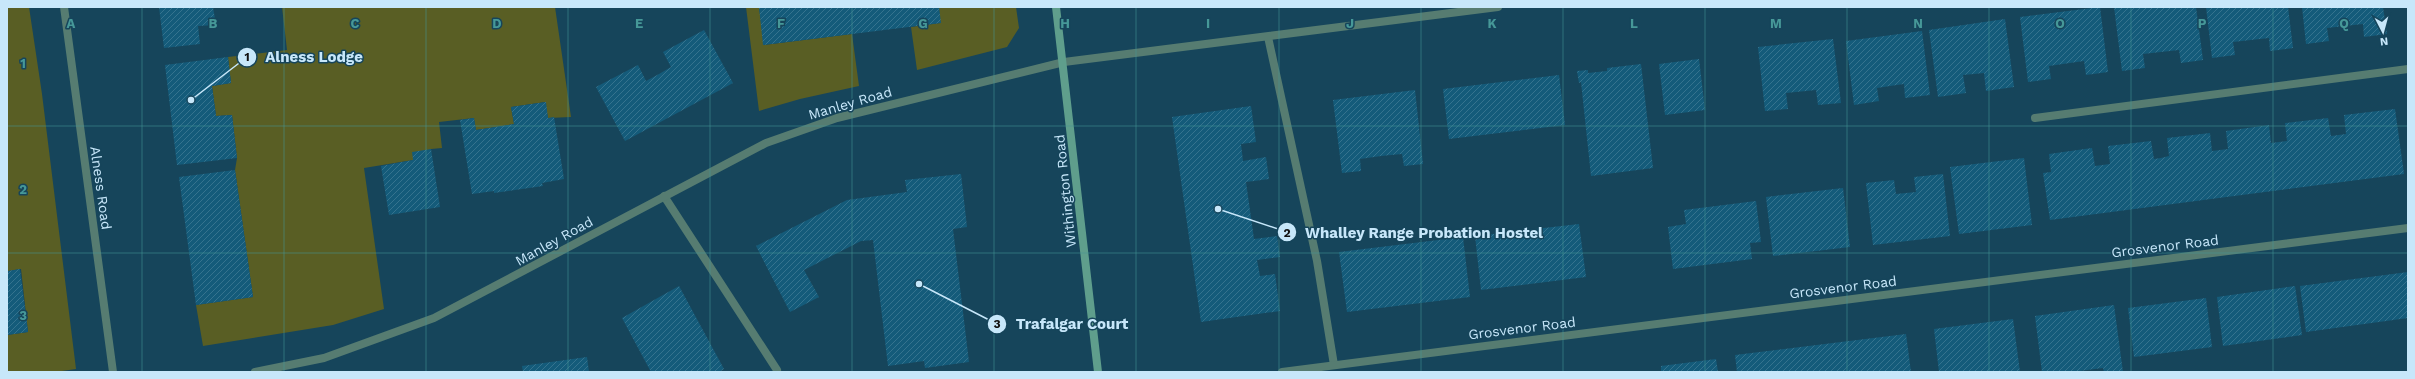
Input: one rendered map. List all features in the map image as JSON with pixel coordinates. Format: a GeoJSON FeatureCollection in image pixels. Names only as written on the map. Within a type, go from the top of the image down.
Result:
{"type":"FeatureCollection","features":[{"type":"Feature","properties":{"kind":"street","name":"Alness Road"},"geometry":{"type":"LineString","coordinates":[[64,7],[113,372]]}},
{"type":"Feature","properties":{"kind":"street","name":"Withington Road"},"geometry":{"type":"LineString","coordinates":[[1056,7],[1064,62],[1098,372]]}},
{"type":"Feature","properties":{"kind":"street","name":"Manley Road"},"geometry":{"type":"LineString","coordinates":[[255,372],[324,358],[434,318],[766,143],[837,118],[1064,62],[1498,7]]}},
{"type":"Feature","properties":{"kind":"street"},"geometry":{"type":"LineString","coordinates":[[1268,37],[1317,261],[1334,366]]}},
{"type":"Feature","properties":{"kind":"street"},"geometry":{"type":"LineString","coordinates":[[2035,118],[2408,69]]}},
{"type":"Feature","properties":{"kind":"street"},"geometry":{"type":"LineString","coordinates":[[664,196],[777,370]]}},
{"type":"Feature","properties":{"kind":"street","name":"Grosvenor Road"},"geometry":{"type":"LineString","coordinates":[[1282,372],[2408,228]]}},
{"type":"Feature","properties":{"kind":"green space"},"geometry":{"type":"Polygon","coordinates":[[[7,7],[29,7],[42,94],[76,369],[55,372],[7,372],[7,335],[28,332],[21,269],[8,271],[7,262],[7,7]]]}},
{"type":"Feature","properties":{"kind":"green space"},"geometry":{"type":"Polygon","coordinates":[[[282,7],[555,7],[571,117],[548,118],[545,102],[511,107],[514,124],[476,130],[474,118],[439,122],[442,148],[431,149],[413,160],[364,168],[384,309],[333,325],[203,346],[196,305],[253,297],[235,170],[237,158],[232,115],[216,116],[212,86],[231,83],[228,57],[287,50],[282,7]]]}},
{"type":"Feature","properties":{"kind":"green space"},"geometry":{"type":"Polygon","coordinates":[[[746,7],[759,7],[764,45],[852,34],[859,86],[800,99],[759,111],[746,7]]]}},
{"type":"Feature","properties":{"kind":"green space"},"geometry":{"type":"Polygon","coordinates":[[[939,7],[1016,7],[1019,28],[1007,47],[917,70],[911,27],[940,23],[939,7]]]}},
{"type":"Feature","properties":{"kind":"building"},"geometry":{"type":"Polygon","coordinates":[[[159,7],[213,7],[216,25],[198,26],[200,44],[164,48],[159,7]]]}},
{"type":"Feature","properties":{"kind":"building"},"geometry":{"type":"Polygon","coordinates":[[[759,7],[939,7],[941,23],[763,45],[759,7]]]}},
{"type":"Feature","properties":{"kind":"building"},"geometry":{"type":"Polygon","coordinates":[[[2100,7],[2108,72],[2086,75],[2084,61],[2049,66],[2051,79],[2028,82],[2020,17],[2100,7]]]}},
{"type":"Feature","properties":{"kind":"building"},"geometry":{"type":"Polygon","coordinates":[[[2114,7],[2196,7],[2203,60],[2181,63],[2179,50],[2143,54],[2145,68],[2122,71],[2114,7]]]}},
{"type":"Feature","properties":{"kind":"building"},"geometry":{"type":"Polygon","coordinates":[[[2206,7],[2288,7],[2293,48],[2270,51],[2269,38],[2233,42],[2235,55],[2212,58],[2206,7]]]}},
{"type":"Feature","properties":{"kind":"building"},"geometry":{"type":"Polygon","coordinates":[[[2302,7],[2383,7],[2387,34],[2364,37],[2363,24],[2327,28],[2329,41],[2306,44],[2302,7]]]}},
{"type":"Feature","properties":{"kind":"building"},"geometry":{"type":"Polygon","coordinates":[[[2005,19],[2014,87],[1986,91],[1984,73],[1963,75],[1966,93],[1938,97],[1929,30],[2005,19]]]}},
{"type":"Feature","properties":{"kind":"building"},"geometry":{"type":"Polygon","coordinates":[[[704,30],[733,83],[625,141],[596,87],[638,65],[646,81],[671,67],[663,52],[704,30]]]}},
{"type":"Feature","properties":{"kind":"building"},"geometry":{"type":"Polygon","coordinates":[[[1922,31],[1930,95],[1905,98],[1904,84],[1877,88],[1879,101],[1854,105],[1846,41],[1922,31]]]}},
{"type":"Feature","properties":{"kind":"building"},"geometry":{"type":"Polygon","coordinates":[[[1833,39],[1841,103],[1818,105],[1816,90],[1786,93],[1788,109],[1765,111],[1758,47],[1833,39]]]}},
{"type":"Feature","properties":{"kind":"building"},"geometry":{"type":"Polygon","coordinates":[[[228,57],[231,83],[212,86],[216,116],[232,115],[237,158],[177,165],[165,65],[228,57]]]}},
{"type":"Feature","properties":{"kind":"building"},"geometry":{"type":"Polygon","coordinates":[[[1699,59],[1705,110],[1665,115],[1659,64],[1699,59]]]}},
{"type":"Feature","properties":{"kind":"building"},"geometry":{"type":"Polygon","coordinates":[[[1641,64],[1653,168],[1591,176],[1581,82],[1579,83],[1577,71],[1588,70],[1588,73],[1607,71],[1607,68],[1641,64]]]}},
{"type":"Feature","properties":{"kind":"building"},"geometry":{"type":"Polygon","coordinates":[[[1559,75],[1565,125],[1449,139],[1443,89],[1559,75]]]}},
{"type":"Feature","properties":{"kind":"building"},"geometry":{"type":"Polygon","coordinates":[[[1415,90],[1423,164],[1404,166],[1402,154],[1381,156],[1360,159],[1361,171],[1342,173],[1333,100],[1415,90]]]}},
{"type":"Feature","properties":{"kind":"building"},"geometry":{"type":"Polygon","coordinates":[[[546,102],[548,118],[554,117],[564,179],[542,183],[543,186],[494,193],[494,191],[472,194],[460,120],[474,118],[476,130],[514,124],[511,107],[546,102]]]}},
{"type":"Feature","properties":{"kind":"building"},"geometry":{"type":"Polygon","coordinates":[[[1251,106],[1256,142],[1241,144],[1243,161],[1266,157],[1269,179],[1246,182],[1254,239],[1277,236],[1280,257],[1257,260],[1260,276],[1275,274],[1280,311],[1201,322],[1172,117],[1251,106]]]}},
{"type":"Feature","properties":{"kind":"building"},"geometry":{"type":"Polygon","coordinates":[[[2395,109],[2404,174],[2050,220],[2043,173],[2051,172],[2049,154],[2092,148],[2095,166],[2110,164],[2108,146],[2151,141],[2154,159],[2169,156],[2167,138],[2210,133],[2212,151],[2228,149],[2226,131],[2269,125],[2271,143],[2287,141],[2285,123],[2328,118],[2331,136],[2346,134],[2344,115],[2395,109]]]}},
{"type":"Feature","properties":{"kind":"building"},"geometry":{"type":"Polygon","coordinates":[[[431,149],[440,207],[389,215],[381,166],[413,160],[412,152],[431,149]]]}},
{"type":"Feature","properties":{"kind":"building"},"geometry":{"type":"Polygon","coordinates":[[[2024,158],[2032,225],[1959,234],[1950,167],[2024,158]]]}},
{"type":"Feature","properties":{"kind":"building"},"geometry":{"type":"Polygon","coordinates":[[[235,170],[253,297],[196,305],[179,177],[235,170]]]}},
{"type":"Feature","properties":{"kind":"building"},"geometry":{"type":"Polygon","coordinates":[[[961,174],[967,227],[953,229],[969,362],[925,368],[924,361],[888,366],[873,240],[861,241],[804,270],[819,297],[790,312],[756,246],[847,200],[907,192],[905,180],[961,174]]]}},
{"type":"Feature","properties":{"kind":"building"},"geometry":{"type":"Polygon","coordinates":[[[1943,174],[1950,236],[1873,245],[1866,183],[1894,180],[1896,194],[1916,192],[1914,177],[1943,174]]]}},
{"type":"Feature","properties":{"kind":"building"},"geometry":{"type":"Polygon","coordinates":[[[1843,188],[1850,247],[1773,256],[1766,197],[1843,188]]]}},
{"type":"Feature","properties":{"kind":"building"},"geometry":{"type":"Polygon","coordinates":[[[1756,201],[1761,242],[1750,243],[1752,259],[1673,269],[1668,227],[1686,224],[1684,210],[1756,201]]]}},
{"type":"Feature","properties":{"kind":"building"},"geometry":{"type":"Polygon","coordinates":[[[1579,224],[1586,277],[1481,290],[1475,236],[1579,224]]]}},
{"type":"Feature","properties":{"kind":"building"},"geometry":{"type":"Polygon","coordinates":[[[1463,237],[1470,297],[1347,312],[1339,252],[1463,237]]]}},
{"type":"Feature","properties":{"kind":"building"},"geometry":{"type":"Polygon","coordinates":[[[7,268],[8,271],[20,269],[28,332],[7,335],[7,268]]]}},
{"type":"Feature","properties":{"kind":"building"},"geometry":{"type":"Polygon","coordinates":[[[2408,272],[2408,318],[2306,332],[2300,286],[2408,272]]]}},
{"type":"Feature","properties":{"kind":"building"},"geometry":{"type":"Polygon","coordinates":[[[679,286],[724,369],[719,372],[651,372],[622,318],[679,286]]]}},
{"type":"Feature","properties":{"kind":"building"},"geometry":{"type":"Polygon","coordinates":[[[2295,286],[2302,335],[2223,346],[2217,297],[2295,286]]]}},
{"type":"Feature","properties":{"kind":"building"},"geometry":{"type":"Polygon","coordinates":[[[2206,298],[2212,347],[2134,357],[2128,308],[2206,298]]]}},
{"type":"Feature","properties":{"kind":"building"},"geometry":{"type":"Polygon","coordinates":[[[2114,305],[2123,372],[2104,372],[2103,368],[2071,372],[2042,372],[2035,316],[2114,305]]]}},
{"type":"Feature","properties":{"kind":"building"},"geometry":{"type":"Polygon","coordinates":[[[2013,319],[2020,372],[1939,372],[1934,329],[2013,319]]]}},
{"type":"Feature","properties":{"kind":"building"},"geometry":{"type":"Polygon","coordinates":[[[1906,334],[1911,372],[1737,372],[1735,355],[1906,334]]]}},
{"type":"Feature","properties":{"kind":"building"},"geometry":{"type":"Polygon","coordinates":[[[587,357],[589,372],[523,372],[522,366],[587,357]]]}},
{"type":"Feature","properties":{"kind":"building"},"geometry":{"type":"Polygon","coordinates":[[[1716,359],[1718,372],[1661,372],[1661,366],[1716,359]]]}},
{"type":"Feature","properties":{"kind":"place","name":"Alness Lodge"},"geometry":{"type":"Point","coordinates":[191,100]}},
{"type":"Feature","properties":{"kind":"place","name":"Whalley Range Probation Hostel"},"geometry":{"type":"Point","coordinates":[1218,209]}},
{"type":"Feature","properties":{"kind":"place","name":"Trafalgar Court"},"geometry":{"type":"Point","coordinates":[919,284]}}]}
